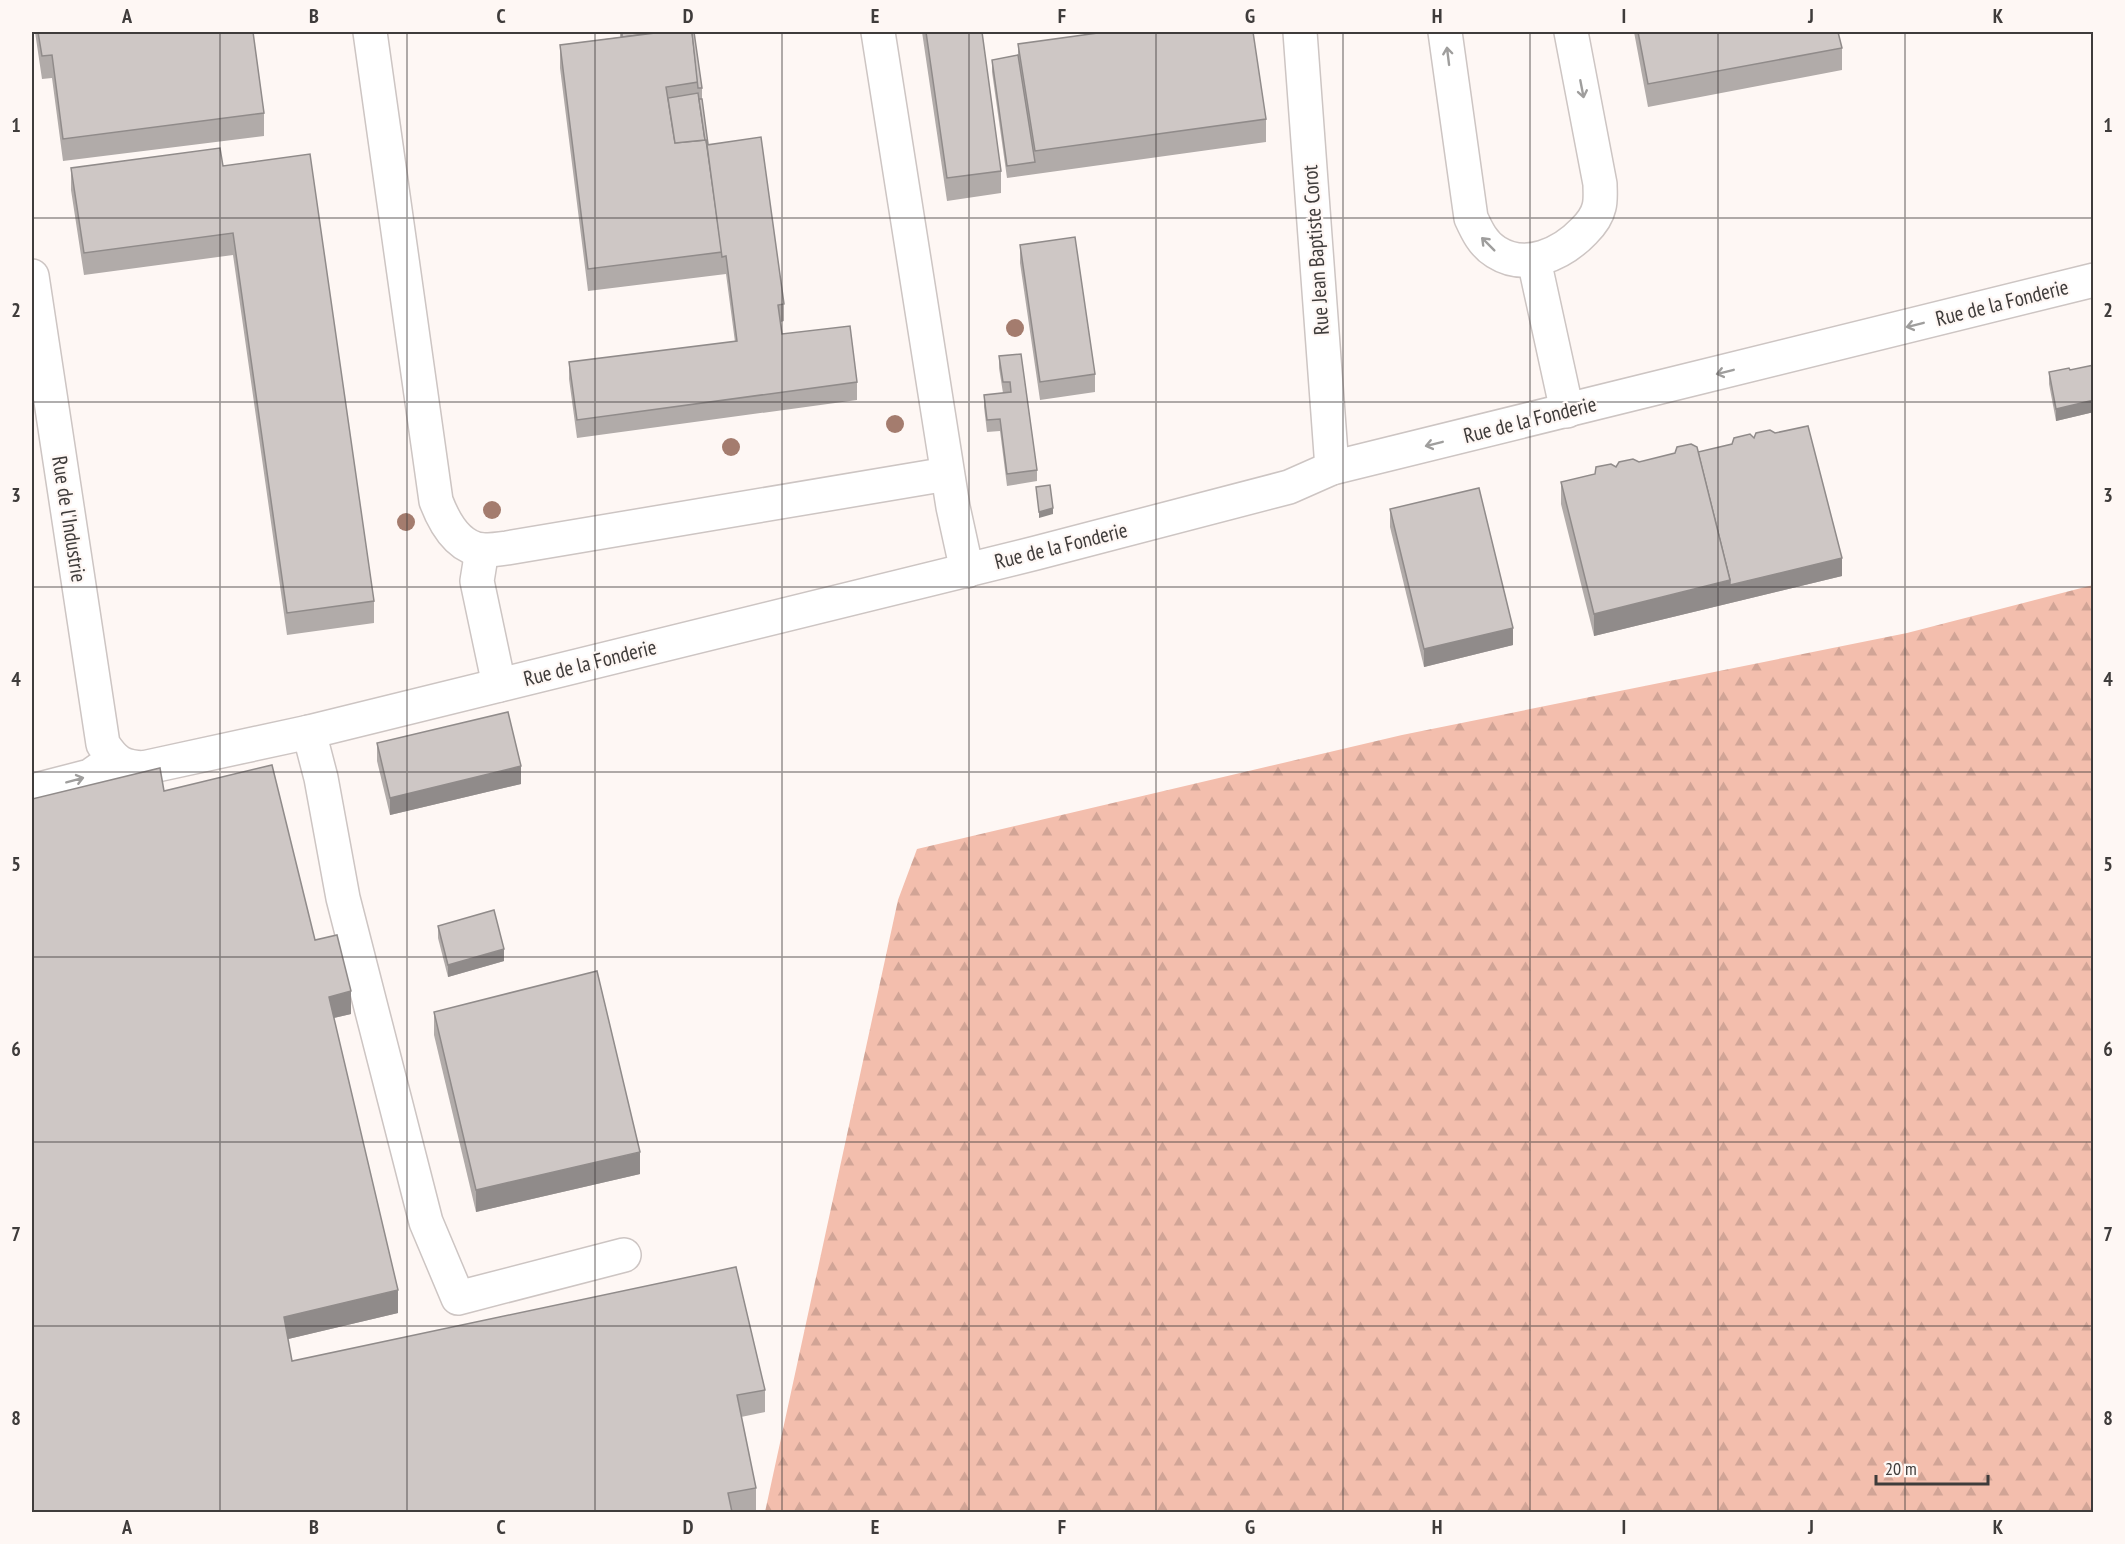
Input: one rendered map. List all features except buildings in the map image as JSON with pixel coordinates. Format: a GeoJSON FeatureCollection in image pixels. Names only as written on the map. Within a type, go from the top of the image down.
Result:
{"type":"FeatureCollection","features":[{"type":"Feature","properties":{"kind":"street"},"geometry":{"type":"LineString","coordinates":[[370,32],[436,501],[454,534],[468,546],[482,550],[507,548],[948,474]]}},
{"type":"Feature","properties":{"kind":"street"},"geometry":{"type":"LineString","coordinates":[[878,32],[953,507],[967,571]]}},
{"type":"Feature","properties":{"kind":"street","name":"Rue Jean Baptiste Corot"},"geometry":{"type":"LineString","coordinates":[[1300,32],[1332,468]]}},
{"type":"Feature","properties":{"kind":"street"},"geometry":{"type":"LineString","coordinates":[[1445,32],[1471,218],[1480,236],[1495,251],[1509,258],[1534,260],[1557,253],[1572,243],[1590,225],[1599,208],[1600,184],[1571,32]]}},
{"type":"Feature","properties":{"kind":"street"},"geometry":{"type":"LineString","coordinates":[[1534,260],[1567,411]]}},
{"type":"Feature","properties":{"kind":"street","name":"Rue de l'Industrie"},"geometry":{"type":"LineString","coordinates":[[32,276],[103,744],[114,759]]}},
{"type":"Feature","properties":{"kind":"street","name":"Rue de la Fonderie"},"geometry":{"type":"LineString","coordinates":[[114,759],[128,767],[143,768],[309,732],[967,571],[1288,487],[1332,468],[2094,280]]}},
{"type":"Feature","properties":{"kind":"street"},"geometry":{"type":"LineString","coordinates":[[482,550],[477,581],[499,685]]}},
{"type":"Feature","properties":{"kind":"street"},"geometry":{"type":"LineString","coordinates":[[309,732],[321,778],[343,898],[426,1222],[458,1298],[624,1255]]}},
{"type":"Feature","properties":{"kind":"street"},"geometry":{"type":"LineString","coordinates":[[32,791],[90,776],[114,759]]}},
{"type":"Feature","properties":{"kind":"green space"},"geometry":{"type":"Polygon","coordinates":[[[2093,585],[2093,1512],[765,1512],[898,900],[917,849],[1402,735],[1907,633],[2093,585]]]}}]}
